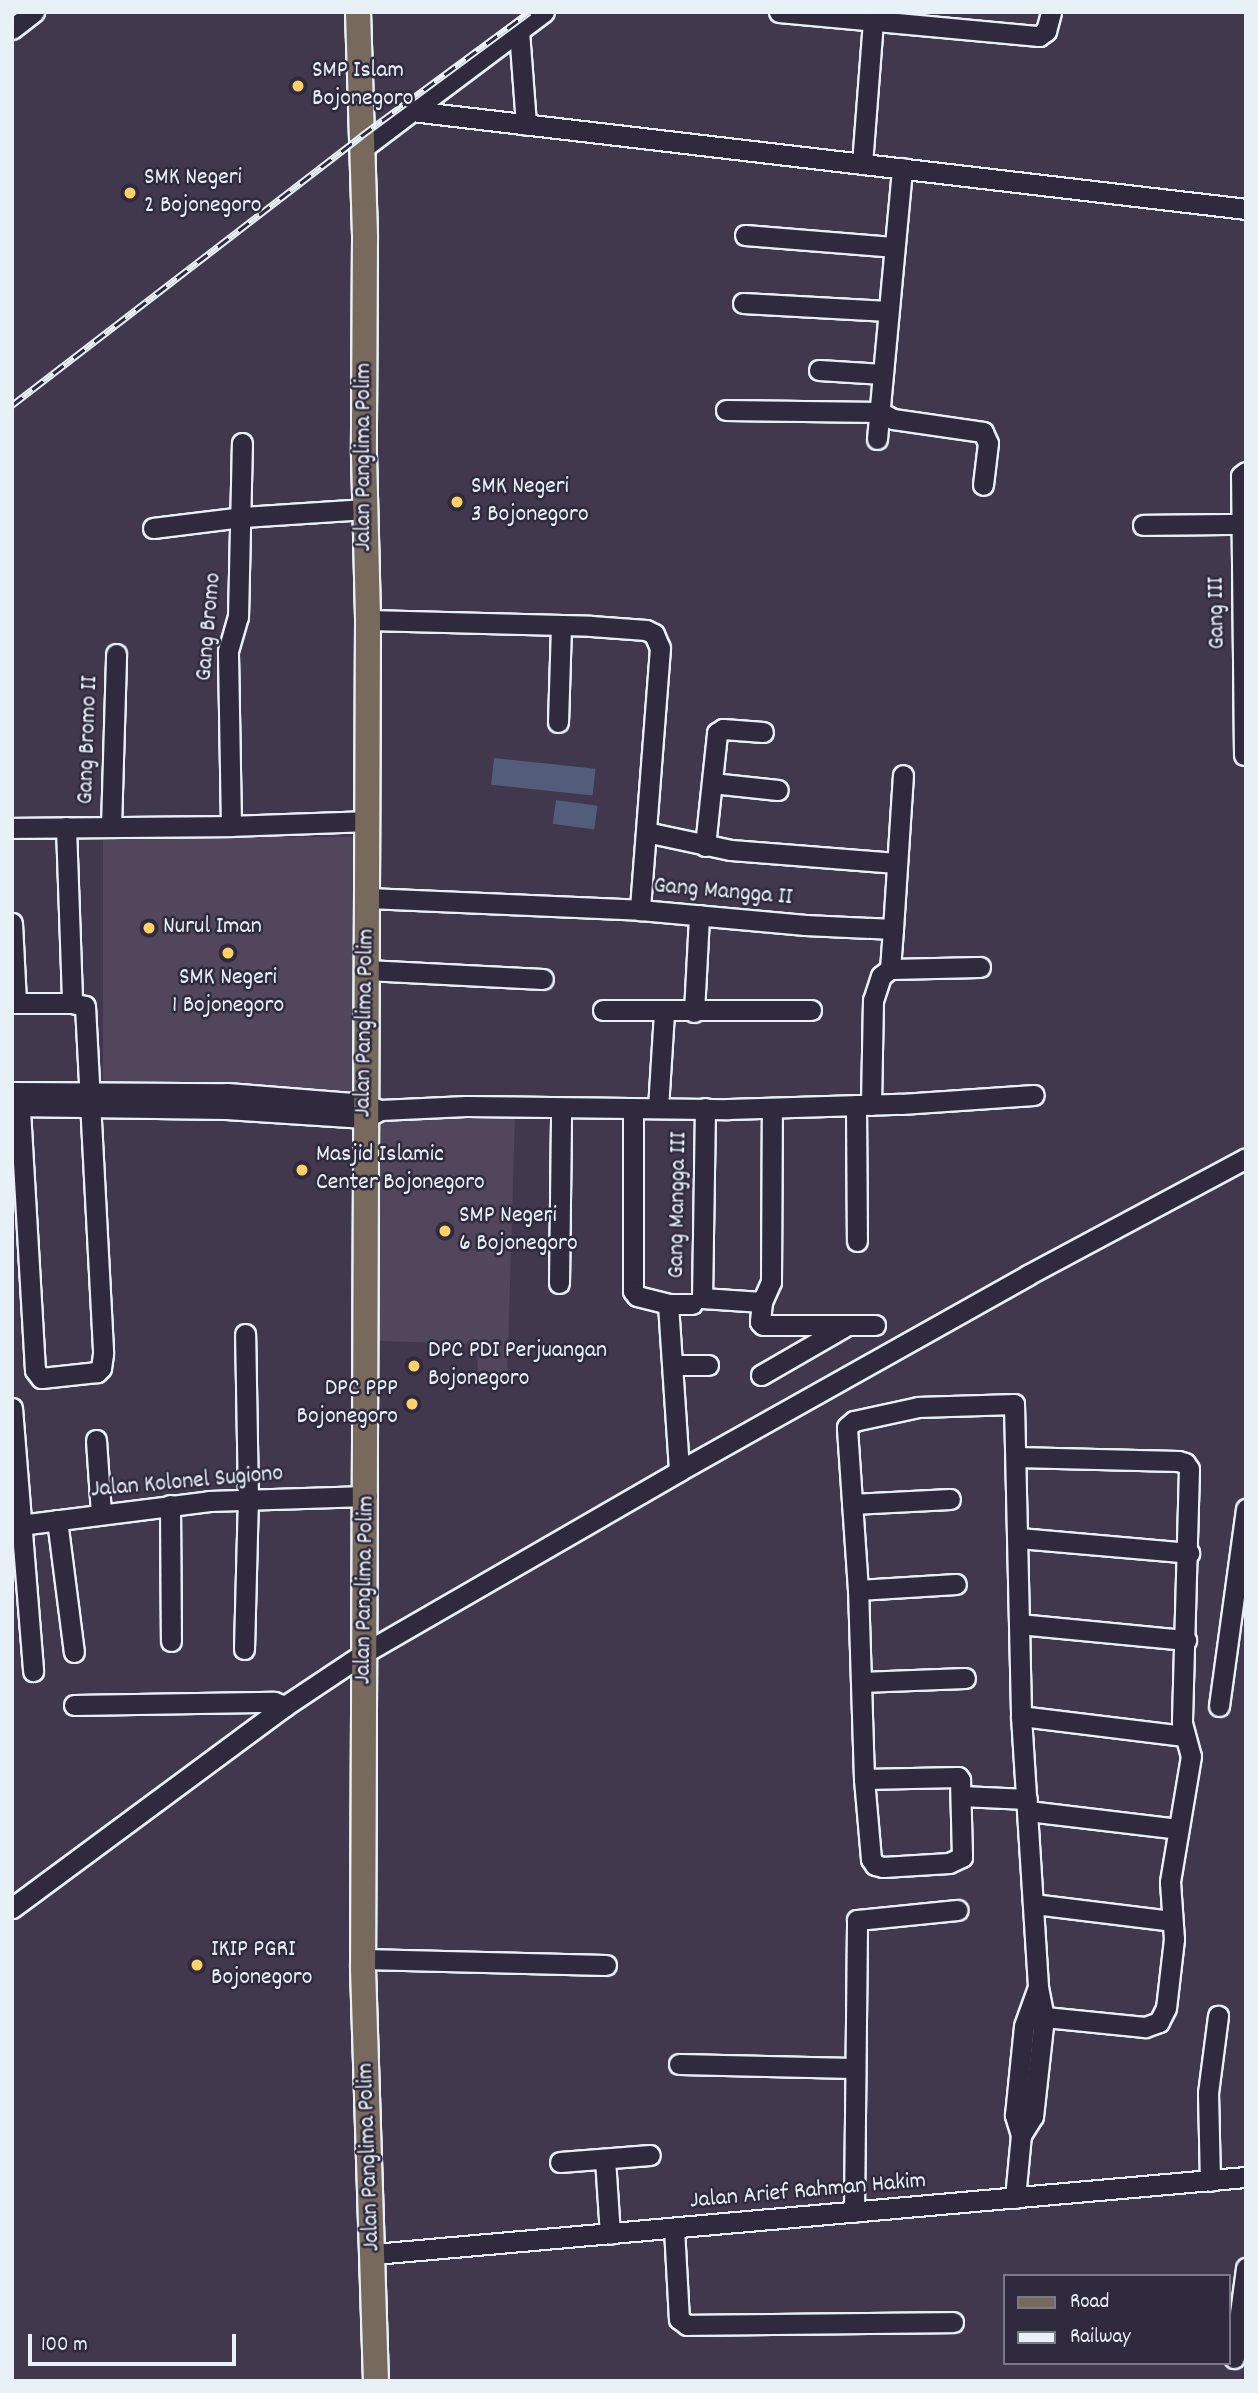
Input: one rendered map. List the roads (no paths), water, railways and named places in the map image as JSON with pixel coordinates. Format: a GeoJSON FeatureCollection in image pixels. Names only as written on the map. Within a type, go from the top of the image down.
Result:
{"type":"FeatureCollection","features":[{"type":"Feature","properties":{"kind":"main road","name":"Jalan Panglima Polim"},"geometry":{"type":"LineString","coordinates":[[358,12],[368,620],[366,970],[370,1111],[366,1652],[362,1765],[363,1959],[376,2381]]}},
{"type":"Feature","properties":{"kind":"street"},"geometry":{"type":"LineString","coordinates":[[14,23],[34,12]]}},
{"type":"Feature","properties":{"kind":"street"},"geometry":{"type":"LineString","coordinates":[[361,139],[412,111],[544,12]]}},
{"type":"Feature","properties":{"kind":"street"},"geometry":{"type":"LineString","coordinates":[[779,12],[842,14],[873,20],[1039,36],[1046,31],[1051,12]]}},
{"type":"Feature","properties":{"kind":"street"},"geometry":{"type":"LineString","coordinates":[[862,164],[873,20]]}},
{"type":"Feature","properties":{"kind":"street"},"geometry":{"type":"LineString","coordinates":[[519,31],[526,125]]}},
{"type":"Feature","properties":{"kind":"street"},"geometry":{"type":"LineString","coordinates":[[412,111],[1246,209]]}},
{"type":"Feature","properties":{"kind":"street"},"geometry":{"type":"LineString","coordinates":[[877,439],[902,168]]}},
{"type":"Feature","properties":{"kind":"street"},"geometry":{"type":"LineString","coordinates":[[745,235],[893,247]]}},
{"type":"Feature","properties":{"kind":"street"},"geometry":{"type":"LineString","coordinates":[[743,303],[888,310]]}},
{"type":"Feature","properties":{"kind":"street"},"geometry":{"type":"LineString","coordinates":[[819,370],[883,374]]}},
{"type":"Feature","properties":{"kind":"street"},"geometry":{"type":"LineString","coordinates":[[726,410],[880,412],[893,419],[983,432],[988,443],[983,485]]}},
{"type":"Feature","properties":{"kind":"street","name":"Gang Bromo"},"geometry":{"type":"LineString","coordinates":[[231,826],[228,651],[238,617],[243,517],[242,443]]}},
{"type":"Feature","properties":{"kind":"street","name":"Gang III"},"geometry":{"type":"LineString","coordinates":[[1244,755],[1241,476],[1246,472]]}},
{"type":"Feature","properties":{"kind":"street"},"geometry":{"type":"LineString","coordinates":[[153,528],[243,517],[366,509]]}},
{"type":"Feature","properties":{"kind":"street"},"geometry":{"type":"LineString","coordinates":[[1143,525],[1241,524]]}},
{"type":"Feature","properties":{"kind":"street"},"geometry":{"type":"LineString","coordinates":[[368,620],[646,630],[657,639],[660,648],[639,910]]}},
{"type":"Feature","properties":{"kind":"street"},"geometry":{"type":"LineString","coordinates":[[558,722],[561,625]]}},
{"type":"Feature","properties":{"kind":"street","name":"Gang Bromo II"},"geometry":{"type":"LineString","coordinates":[[111,827],[116,654]]}},
{"type":"Feature","properties":{"kind":"street"},"geometry":{"type":"LineString","coordinates":[[705,846],[719,731],[763,732]]}},
{"type":"Feature","properties":{"kind":"street"},"geometry":{"type":"LineString","coordinates":[[890,969],[903,775]]}},
{"type":"Feature","properties":{"kind":"street"},"geometry":{"type":"LineString","coordinates":[[712,783],[778,790]]}},
{"type":"Feature","properties":{"kind":"street"},"geometry":{"type":"LineString","coordinates":[[12,828],[231,826],[368,821]]}},
{"type":"Feature","properties":{"kind":"street"},"geometry":{"type":"LineString","coordinates":[[66,827],[72,1003]]}},
{"type":"Feature","properties":{"kind":"street"},"geometry":{"type":"LineString","coordinates":[[646,832],[705,846],[799,857],[896,863]]}},
{"type":"Feature","properties":{"kind":"street","name":"Gang Mangga II"},"geometry":{"type":"LineString","coordinates":[[368,898],[639,910],[893,929]]}},
{"type":"Feature","properties":{"kind":"street"},"geometry":{"type":"LineString","coordinates":[[694,1012],[699,915]]}},
{"type":"Feature","properties":{"kind":"street"},"geometry":{"type":"LineString","coordinates":[[12,923],[14,1003],[72,1003],[85,1006],[88,1099],[103,1362],[97,1372],[41,1378],[35,1370],[34,1361],[15,1101],[88,1099],[226,1109],[370,1111],[466,1106],[561,1109],[772,1108],[1034,1095]]}},
{"type":"Feature","properties":{"kind":"street"},"geometry":{"type":"LineString","coordinates":[[857,1241],[863,1105],[873,1000],[881,976],[890,969],[980,967]]}},
{"type":"Feature","properties":{"kind":"street"},"geometry":{"type":"LineString","coordinates":[[366,970],[543,979]]}},
{"type":"Feature","properties":{"kind":"street"},"geometry":{"type":"LineString","coordinates":[[603,1010],[664,1013],[811,1010]]}},
{"type":"Feature","properties":{"kind":"street"},"geometry":{"type":"LineString","coordinates":[[658,1108],[664,1013]]}},
{"type":"Feature","properties":{"kind":"street","name":"Gang Mangga III"},"geometry":{"type":"LineString","coordinates":[[705,1108],[702,1298],[762,1302]]}},
{"type":"Feature","properties":{"kind":"street"},"geometry":{"type":"LineString","coordinates":[[772,1108],[771,1282],[762,1302],[761,1324],[791,1327],[875,1325]]}},
{"type":"Feature","properties":{"kind":"street"},"geometry":{"type":"LineString","coordinates":[[559,1283],[561,1109]]}},
{"type":"Feature","properties":{"kind":"street","name":"Gang Mangga III"},"geometry":{"type":"LineString","coordinates":[[633,1109],[633,1291],[637,1296],[668,1304],[692,1304]]}},
{"type":"Feature","properties":{"kind":"street"},"geometry":{"type":"LineString","coordinates":[[12,1908],[285,1706],[366,1652],[679,1471],[1016,1282],[1246,1158]]}},
{"type":"Feature","properties":{"kind":"street","name":"Gang Mangga III"},"geometry":{"type":"LineString","coordinates":[[668,1304],[679,1471]]}},
{"type":"Feature","properties":{"kind":"street"},"geometry":{"type":"LineString","coordinates":[[791,1327],[792,1359]]}},
{"type":"Feature","properties":{"kind":"street"},"geometry":{"type":"LineString","coordinates":[[761,1375],[845,1327]]}},
{"type":"Feature","properties":{"kind":"street"},"geometry":{"type":"LineString","coordinates":[[244,1649],[248,1499],[245,1334]]}},
{"type":"Feature","properties":{"kind":"street"},"geometry":{"type":"LineString","coordinates":[[674,1365],[708,1365]]}},
{"type":"Feature","properties":{"kind":"street"},"geometry":{"type":"LineString","coordinates":[[864,1779],[954,1775],[960,1780],[962,1853],[958,1861],[883,1867],[873,1863],[869,1850],[864,1779],[858,1590],[847,1431],[850,1423],[918,1406],[1014,1404],[1021,1716],[1038,1987],[1037,2024],[1015,2115],[1021,2135],[1015,2198]]}},
{"type":"Feature","properties":{"kind":"street"},"geometry":{"type":"LineString","coordinates":[[12,1408],[16,1526],[33,1671]]}},
{"type":"Feature","properties":{"kind":"street"},"geometry":{"type":"LineString","coordinates":[[96,1440],[101,1514]]}},
{"type":"Feature","properties":{"kind":"street"},"geometry":{"type":"LineString","coordinates":[[1016,1457],[1185,1463],[1189,1469],[1183,1735],[1191,1756],[1170,1882],[1172,1956],[1166,2008],[1159,2022],[1145,2027],[1037,2024]]}},
{"type":"Feature","properties":{"kind":"street","name":"Jalan Kolonel Sugiono"},"geometry":{"type":"LineString","coordinates":[[16,1526],[170,1505],[248,1499],[367,1496]]}},
{"type":"Feature","properties":{"kind":"street"},"geometry":{"type":"LineString","coordinates":[[852,1504],[950,1499]]}},
{"type":"Feature","properties":{"kind":"street"},"geometry":{"type":"LineString","coordinates":[[170,1505],[172,1642]]}},
{"type":"Feature","properties":{"kind":"street"},"geometry":{"type":"LineString","coordinates":[[1219,1706],[1246,1509]]}},
{"type":"Feature","properties":{"kind":"street"},"geometry":{"type":"LineString","coordinates":[[57,1520],[74,1652]]}},
{"type":"Feature","properties":{"kind":"street"},"geometry":{"type":"LineString","coordinates":[[1018,1538],[1189,1553]]}},
{"type":"Feature","properties":{"kind":"street"},"geometry":{"type":"LineString","coordinates":[[858,1590],[956,1584]]}},
{"type":"Feature","properties":{"kind":"street"},"geometry":{"type":"LineString","coordinates":[[1019,1624],[1186,1640]]}},
{"type":"Feature","properties":{"kind":"street"},"geometry":{"type":"LineString","coordinates":[[861,1682],[965,1678]]}},
{"type":"Feature","properties":{"kind":"street"},"geometry":{"type":"LineString","coordinates":[[74,1704],[274,1702],[285,1706]]}},
{"type":"Feature","properties":{"kind":"street"},"geometry":{"type":"LineString","coordinates":[[1021,1716],[1183,1735]]}},
{"type":"Feature","properties":{"kind":"street"},"geometry":{"type":"LineString","coordinates":[[961,1796],[1178,1829]]}},
{"type":"Feature","properties":{"kind":"street"},"geometry":{"type":"LineString","coordinates":[[1034,1905],[1172,1921]]}},
{"type":"Feature","properties":{"kind":"street"},"geometry":{"type":"LineString","coordinates":[[854,2212],[857,1920],[958,1910]]}},
{"type":"Feature","properties":{"kind":"street"},"geometry":{"type":"LineString","coordinates":[[363,1959],[606,1965]]}},
{"type":"Feature","properties":{"kind":"street"},"geometry":{"type":"LineString","coordinates":[[1210,2181],[1208,2093],[1218,2016]]}},
{"type":"Feature","properties":{"kind":"street"},"geometry":{"type":"LineString","coordinates":[[678,2064],[854,2068]]}},
{"type":"Feature","properties":{"kind":"street"},"geometry":{"type":"LineString","coordinates":[[560,2162],[650,2155]]}},
{"type":"Feature","properties":{"kind":"street"},"geometry":{"type":"LineString","coordinates":[[605,2159],[610,2234]]}},
{"type":"Feature","properties":{"kind":"street","name":"Jalan Arief Rahman Hakim"},"geometry":{"type":"LineString","coordinates":[[374,2254],[1246,2178]]}},
{"type":"Feature","properties":{"kind":"street"},"geometry":{"type":"LineString","coordinates":[[674,2228],[680,2319],[687,2325],[953,2322]]}},
{"type":"Feature","properties":{"kind":"street"},"geometry":{"type":"LineString","coordinates":[[1236,2360],[1246,2268]]}},
{"type":"Feature","properties":{"kind":"water"},"geometry":{"type":"Polygon","coordinates":[[[494,758],[595,769],[593,796],[491,785],[494,758]]]}},
{"type":"Feature","properties":{"kind":"water"},"geometry":{"type":"Polygon","coordinates":[[[556,800],[598,806],[594,830],[553,824],[556,800]]]}},
{"type":"Feature","properties":{"kind":"railway"},"geometry":{"type":"LineString","coordinates":[[12,405],[361,136],[529,12]]}},
{"type":"Feature","properties":{"kind":"place","name":"SMP Islam Bojonegoro"},"geometry":{"type":"Point","coordinates":[298,86]}},
{"type":"Feature","properties":{"kind":"place","name":"SMK Negeri 2 Bojonegoro"},"geometry":{"type":"Point","coordinates":[130,193]}},
{"type":"Feature","properties":{"kind":"place","name":"SMK Negeri 3 Bojonegoro"},"geometry":{"type":"Point","coordinates":[457,502]}},
{"type":"Feature","properties":{"kind":"place","name":"Nurul Iman"},"geometry":{"type":"Point","coordinates":[149,928]}},
{"type":"Feature","properties":{"kind":"place","name":"SMK Negeri 1 Bojonegoro"},"geometry":{"type":"Point","coordinates":[228,953]}},
{"type":"Feature","properties":{"kind":"place","name":"Masjid Islamic Center Bojonegoro"},"geometry":{"type":"Point","coordinates":[302,1170]}},
{"type":"Feature","properties":{"kind":"place","name":"SMP Negeri 6 Bojonegoro"},"geometry":{"type":"Point","coordinates":[445,1231]}},
{"type":"Feature","properties":{"kind":"place","name":"DPC PDI Perjuangan Bojonegoro"},"geometry":{"type":"Point","coordinates":[414,1366]}},
{"type":"Feature","properties":{"kind":"place","name":"DPC PPP Bojonegoro"},"geometry":{"type":"Point","coordinates":[412,1404]}},
{"type":"Feature","properties":{"kind":"place","name":"IKIP PGRI Bojonegoro"},"geometry":{"type":"Point","coordinates":[197,1965]}}]}
